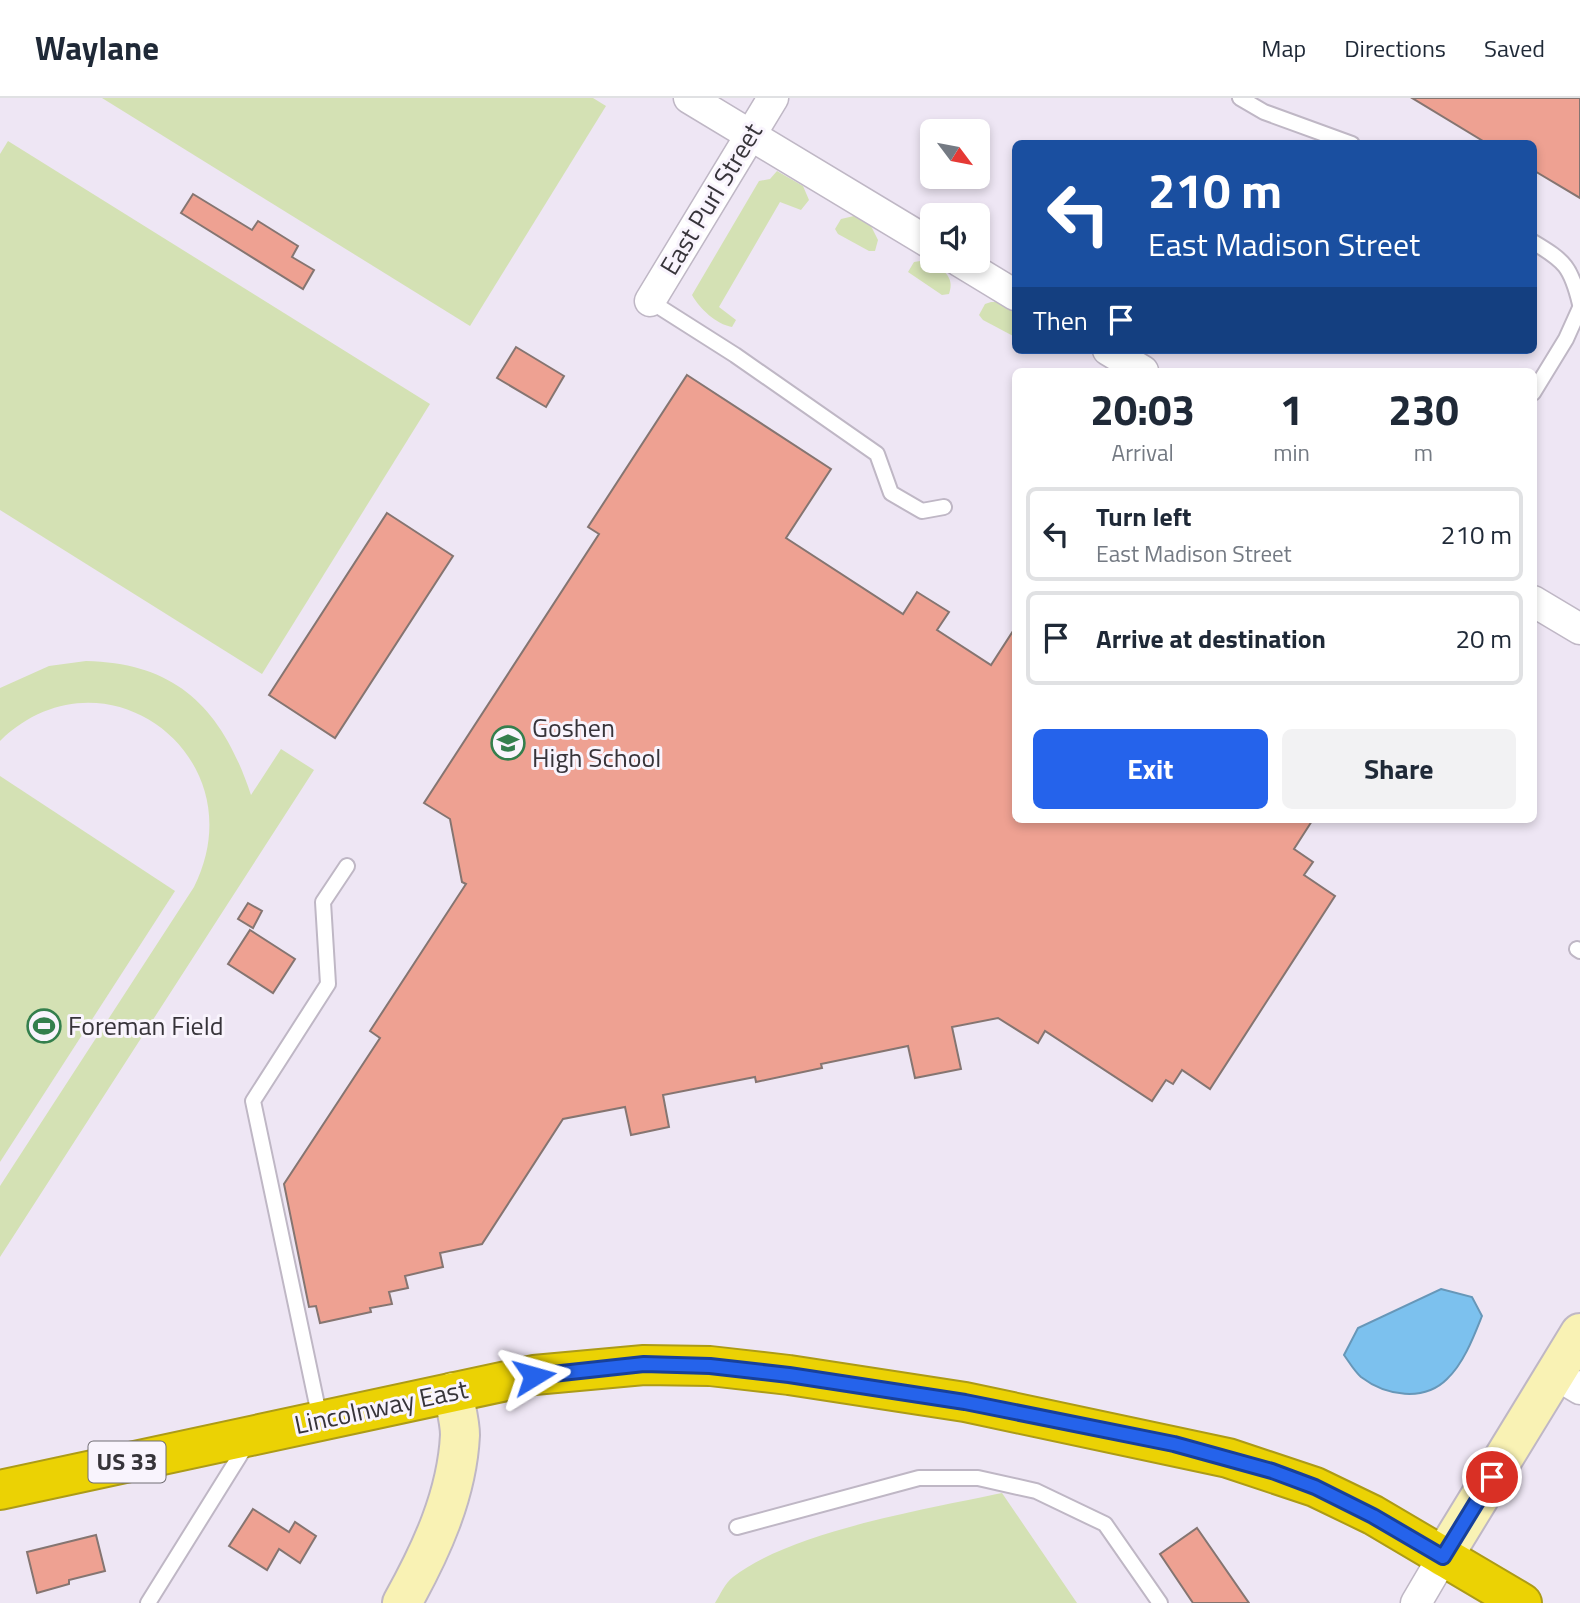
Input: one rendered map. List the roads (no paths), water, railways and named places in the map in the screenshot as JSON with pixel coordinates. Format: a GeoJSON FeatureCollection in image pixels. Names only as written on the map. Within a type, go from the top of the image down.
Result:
{"type":"FeatureCollection","features":[{"type":"Feature","properties":{"kind":"highway","name":"Lincolnway East"},"geometry":{"type":"LineString","coordinates":[[0,1490],[253,1434],[545,1374],[644,1364],[710,1366],[789,1375],[965,1402],[1174,1444],[1272,1471],[1315,1487],[1361,1510],[1522,1603]]}},
{"type":"Feature","properties":{"kind":"main road"},"geometry":{"type":"LineString","coordinates":[[1443,1557],[1568,1381],[1580,1333]]}},
{"type":"Feature","properties":{"kind":"main road"},"geometry":{"type":"LineString","coordinates":[[402,1603],[423,1566],[454,1481],[460,1433],[453,1392]]}},
{"type":"Feature","properties":{"kind":"street"},"geometry":{"type":"LineString","coordinates":[[689,98],[920,237]]}},
{"type":"Feature","properties":{"kind":"street","name":"East Purl Street"},"geometry":{"type":"LineString","coordinates":[[650,301],[773,98]]}},
{"type":"Feature","properties":{"kind":"street"},"geometry":{"type":"LineString","coordinates":[[979,273],[1012,293]]}},
{"type":"Feature","properties":{"kind":"street"},"geometry":{"type":"LineString","coordinates":[[1115,354],[1138,368]]}},
{"type":"Feature","properties":{"kind":"street"},"geometry":{"type":"LineString","coordinates":[[1537,603],[1580,629]]}},
{"type":"Feature","properties":{"kind":"street"},"geometry":{"type":"LineString","coordinates":[[1416,1603],[1443,1557]]}},
{"type":"Feature","properties":{"kind":"lane"},"geometry":{"type":"LineString","coordinates":[[1240,98],[1264,112],[1341,140]]}},
{"type":"Feature","properties":{"kind":"lane"},"geometry":{"type":"LineString","coordinates":[[1537,244],[1558,257],[1573,276],[1580,306],[1566,339],[1537,386]]}},
{"type":"Feature","properties":{"kind":"lane"},"geometry":{"type":"LineString","coordinates":[[650,301],[735,355],[877,454],[891,493],[922,511],[944,507]]}},
{"type":"Feature","properties":{"kind":"lane"},"geometry":{"type":"LineString","coordinates":[[320,1420],[253,1101],[328,984],[323,902],[347,866]]}},
{"type":"Feature","properties":{"kind":"lane"},"geometry":{"type":"LineString","coordinates":[[148,1603],[253,1434]]}},
{"type":"Feature","properties":{"kind":"lane"},"geometry":{"type":"LineString","coordinates":[[737,1527],[919,1478],[978,1478],[1036,1491],[1105,1524],[1160,1603]]}},
{"type":"Feature","properties":{"kind":"water"},"geometry":{"type":"Polygon","coordinates":[[[1441,1289],[1472,1297],[1482,1316],[1472,1341],[1453,1373],[1438,1386],[1427,1391],[1405,1394],[1382,1389],[1359,1375],[1344,1355],[1358,1328],[1441,1289]]]}},
{"type":"Feature","properties":{"kind":"place","name":"Goshen High School"},"geometry":{"type":"Point","coordinates":[508,743]}},
{"type":"Feature","properties":{"kind":"place","name":"Foreman Field"},"geometry":{"type":"Point","coordinates":[44,1026]}}]}
